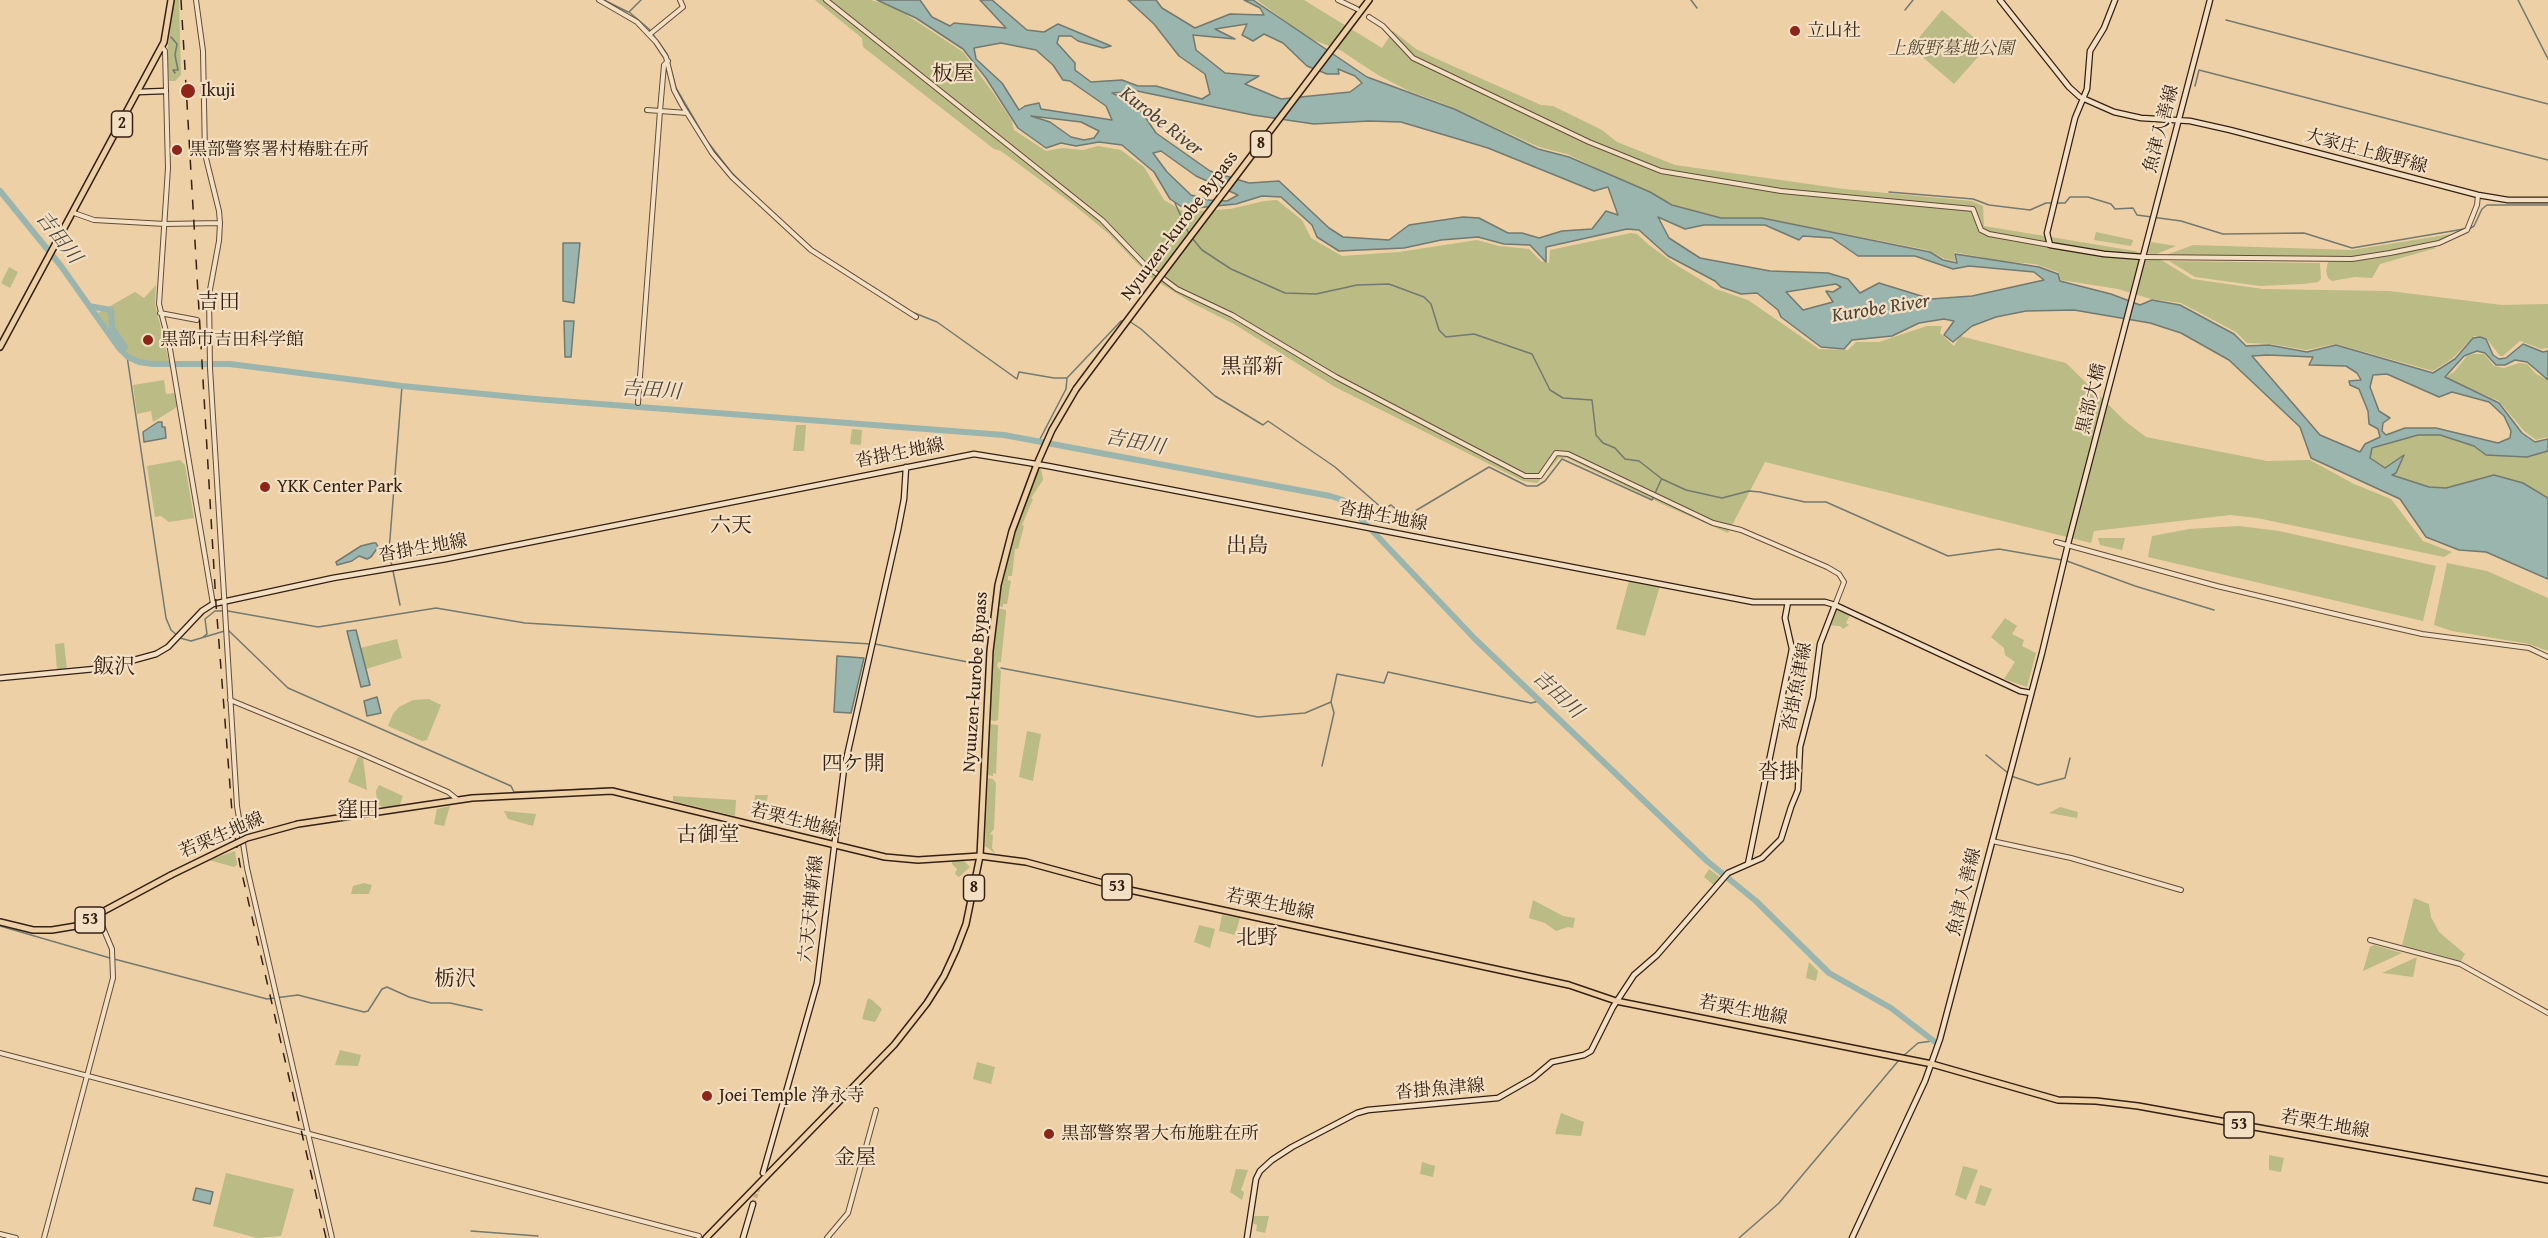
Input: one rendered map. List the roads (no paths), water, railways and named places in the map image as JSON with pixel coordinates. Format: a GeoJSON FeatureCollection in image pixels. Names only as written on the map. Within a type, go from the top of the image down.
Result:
{"type":"FeatureCollection","features":[{"type":"Feature","properties":{"kind":"main road","name":"2"},"geometry":{"type":"LineString","coordinates":[[0,347],[162,47],[171,0]]}},
{"type":"Feature","properties":{"kind":"main road","name":"Nyuuzen-kurobe Bypass"},"geometry":{"type":"LineString","coordinates":[[706,1238],[857,1086],[915,1022],[944,976],[966,924],[980,856],[993,615],[998,585],[1012,531],[1037,464],[1052,430],[1076,389],[1369,0]]}},
{"type":"Feature","properties":{"kind":"main road"},"geometry":{"type":"LineString","coordinates":[[2000,0],[2069,87],[2084,99]]}},
{"type":"Feature","properties":{"kind":"main road"},"geometry":{"type":"LineString","coordinates":[[2115,0],[2104,28],[2090,51],[2087,89],[2075,118],[2048,225],[2050,245],[2104,254],[2143,257]]}},
{"type":"Feature","properties":{"kind":"main road","name":"魚津入善線"},"geometry":{"type":"LineString","coordinates":[[2140,264],[2210,0]]}},
{"type":"Feature","properties":{"kind":"main road"},"geometry":{"type":"LineString","coordinates":[[138,92],[165,91]]}},
{"type":"Feature","properties":{"kind":"main road","name":"大家庄上飯野線"},"geometry":{"type":"LineString","coordinates":[[2084,99],[2128,116],[2179,120],[2230,130],[2478,195],[2508,200],[2548,200]]}},
{"type":"Feature","properties":{"kind":"main road","name":"黒部大橋"},"geometry":{"type":"LineString","coordinates":[[2068,543],[2140,264]]}},
{"type":"Feature","properties":{"kind":"main road","name":"沓掛生地線"},"geometry":{"type":"LineString","coordinates":[[213,604],[333,578],[470,554],[974,454],[1037,464],[1753,602],[1825,602],[1835,605]]}},
{"type":"Feature","properties":{"kind":"main road","name":"六天天神新線"},"geometry":{"type":"LineString","coordinates":[[763,1173],[817,983],[832,846],[850,735],[904,499],[906,467]]}},
{"type":"Feature","properties":{"kind":"main road","name":"魚津入善線"},"geometry":{"type":"LineString","coordinates":[[1852,1238],[1932,1064],[2031,693],[2068,543]]}},
{"type":"Feature","properties":{"kind":"main road","name":"沓掛魚津線"},"geometry":{"type":"LineString","coordinates":[[1748,864],[1792,649],[1785,618],[1788,602]]}},
{"type":"Feature","properties":{"kind":"main road"},"geometry":{"type":"LineString","coordinates":[[0,678],[105,668],[163,651],[202,611],[213,604]]}},
{"type":"Feature","properties":{"kind":"main road"},"geometry":{"type":"LineString","coordinates":[[1835,605],[2020,691],[2031,693]]}},
{"type":"Feature","properties":{"kind":"main road","name":"沓掛魚津線"},"geometry":{"type":"LineString","coordinates":[[1247,1238],[1256,1179],[1260,1171],[1272,1160],[1292,1147],[1357,1113],[1368,1110],[1486,1100],[1505,1095],[1533,1078],[1552,1062],[1584,1055],[1591,1051],[1616,1001],[1634,975],[1657,956],[1726,875],[1769,853],[1781,839],[1798,790],[1800,747],[1812,697],[1820,644],[1835,605]]}},
{"type":"Feature","properties":{"kind":"main road","name":"若栗生地線"},"geometry":{"type":"LineString","coordinates":[[0,922],[33,930],[76,926],[246,838],[297,824],[459,800],[612,791],[832,846],[901,859],[980,856],[1026,862],[1125,889],[1569,985],[1616,1001],[1932,1064],[2058,1100],[2106,1101],[2138,1106],[2548,1180]]}},
{"type":"Feature","properties":{"kind":"main road"},"geometry":{"type":"LineString","coordinates":[[743,1238],[753,1204]]}},
{"type":"Feature","properties":{"kind":"street"},"geometry":{"type":"LineString","coordinates":[[196,0],[203,51],[205,154],[218,204],[220,223],[219,242],[209,295],[210,368],[237,806],[247,868],[332,1238]]}},
{"type":"Feature","properties":{"kind":"street"},"geometry":{"type":"LineString","coordinates":[[599,0],[627,15],[650,34],[668,62],[674,90],[687,113],[712,153],[732,177],[811,250],[916,317]]}},
{"type":"Feature","properties":{"kind":"street"},"geometry":{"type":"LineString","coordinates":[[650,34],[683,7],[680,0]]}},
{"type":"Feature","properties":{"kind":"street"},"geometry":{"type":"LineString","coordinates":[[826,0],[1102,220],[1145,265],[1177,289],[1232,315],[1336,377],[1525,476],[1540,476],[1556,453],[1568,454],[1713,523],[1741,530],[1827,567],[1839,574],[1844,582],[1835,605]]}},
{"type":"Feature","properties":{"kind":"street"},"geometry":{"type":"LineString","coordinates":[[1338,0],[1360,9]]}},
{"type":"Feature","properties":{"kind":"street"},"geometry":{"type":"LineString","coordinates":[[1369,17],[1383,26],[1413,58],[1589,142],[1661,171],[1781,191],[1973,209],[1981,230],[1989,234],[2050,245]]}},
{"type":"Feature","properties":{"kind":"street"},"geometry":{"type":"LineString","coordinates":[[162,47],[165,51],[168,168],[159,304],[172,359],[213,604]]}},
{"type":"Feature","properties":{"kind":"street"},"geometry":{"type":"LineString","coordinates":[[638,403],[664,65],[668,62]]}},
{"type":"Feature","properties":{"kind":"street"},"geometry":{"type":"LineString","coordinates":[[647,110],[687,113]]}},
{"type":"Feature","properties":{"kind":"street"},"geometry":{"type":"LineString","coordinates":[[2143,257],[2352,259],[2390,253],[2439,243],[2467,230],[2477,205],[2478,195]]}},
{"type":"Feature","properties":{"kind":"street"},"geometry":{"type":"LineString","coordinates":[[74,213],[94,220],[165,224],[220,223]]}},
{"type":"Feature","properties":{"kind":"street"},"geometry":{"type":"LineString","coordinates":[[160,313],[197,320]]}},
{"type":"Feature","properties":{"kind":"street"},"geometry":{"type":"LineString","coordinates":[[2056,542],[2068,543],[2217,586],[2356,620],[2422,634],[2529,648],[2548,657]]}},
{"type":"Feature","properties":{"kind":"street"},"geometry":{"type":"LineString","coordinates":[[230,700],[448,792],[459,800]]}},
{"type":"Feature","properties":{"kind":"street"},"geometry":{"type":"LineString","coordinates":[[1992,841],[2071,858],[2181,890]]}},
{"type":"Feature","properties":{"kind":"street"},"geometry":{"type":"LineString","coordinates":[[44,1238],[113,978],[111,946],[98,916]]}},
{"type":"Feature","properties":{"kind":"street"},"geometry":{"type":"LineString","coordinates":[[2370,940],[2460,964],[2548,1013]]}},
{"type":"Feature","properties":{"kind":"street"},"geometry":{"type":"LineString","coordinates":[[0,1053],[699,1236]]}},
{"type":"Feature","properties":{"kind":"street"},"geometry":{"type":"LineString","coordinates":[[826,1238],[848,1213],[876,1110]]}},
{"type":"Feature","properties":{"kind":"street"},"geometry":{"type":"LineString","coordinates":[[0,1234],[16,1238]]}},
{"type":"Feature","properties":{"kind":"water","name":"Kurobe River"},"geometry":{"type":"Polygon","coordinates":[[[877,0],[920,0],[932,17],[950,26],[954,23],[1006,28],[980,0],[992,0],[1027,30],[1044,32],[1058,24],[1111,46],[1103,48],[1078,41],[1071,36],[1059,36],[1057,43],[1075,63],[1075,70],[1091,82],[1122,80],[1138,86],[1156,86],[1202,99],[1210,94],[1205,74],[1179,56],[1154,24],[1128,0],[1156,0],[1162,8],[1195,28],[1230,14],[1264,15],[1260,8],[1244,0],[1253,0],[1367,77],[1454,109],[1538,149],[1569,157],[1650,192],[1672,205],[1721,218],[1762,218],[1930,252],[1943,260],[1957,263],[1955,254],[2039,267],[2058,274],[2060,281],[2111,294],[2140,305],[2152,300],[2180,305],[2234,334],[2246,346],[2269,345],[2307,352],[2336,345],[2433,373],[2455,359],[2473,338],[2486,339],[2493,355],[2499,359],[2506,358],[2523,344],[2543,352],[2548,351],[2548,380],[2527,362],[2515,360],[2505,365],[2496,365],[2485,353],[2477,351],[2464,356],[2445,377],[2499,403],[2522,433],[2535,442],[2548,439],[2548,451],[2527,457],[2486,455],[2474,446],[2440,435],[2418,435],[2372,448],[2370,458],[2385,468],[2404,455],[2396,473],[2392,475],[2429,487],[2446,488],[2494,475],[2523,483],[2548,498],[2548,579],[2486,552],[2459,550],[2426,537],[2400,499],[2311,458],[2300,427],[2229,360],[2181,333],[2150,323],[2074,310],[2026,311],[1996,317],[1972,326],[1953,342],[1944,335],[1954,321],[1944,319],[1919,323],[1892,336],[1852,340],[1844,349],[1821,347],[1781,317],[1778,310],[1757,293],[1741,294],[1721,287],[1715,281],[1668,256],[1639,230],[1627,229],[1546,247],[1546,262],[1530,245],[1504,244],[1478,237],[1441,240],[1404,248],[1339,251],[1317,237],[1312,225],[1281,197],[1262,196],[1236,204],[1185,209],[1170,199],[1154,172],[1122,145],[1099,142],[1076,146],[1061,143],[1046,148],[1018,128],[986,78],[963,49],[916,18],[877,0]],[[1247,24],[1215,29],[1235,39],[1193,35],[1196,50],[1225,73],[1259,76],[1245,84],[1281,99],[1350,92],[1362,83],[1355,76],[1338,69],[1339,74],[1327,74],[1307,66],[1283,43],[1264,34],[1253,41],[1242,35],[1247,24]],[[1001,43],[974,48],[976,59],[1002,83],[1019,110],[1039,103],[1041,109],[1112,120],[1106,106],[1070,81],[1063,80],[1053,65],[1036,50],[1001,43]],[[1137,91],[1112,93],[1137,105],[1156,133],[1210,171],[1249,183],[1279,181],[1329,228],[1343,237],[1389,240],[1409,225],[1463,217],[1479,218],[1508,233],[1522,233],[1539,238],[1562,231],[1592,229],[1606,211],[1618,215],[1608,187],[1594,191],[1488,148],[1401,122],[1314,124],[1253,115],[1137,91]],[[1031,116],[1050,122],[1071,137],[1084,140],[1094,138],[1099,131],[1081,122],[1031,116]],[[1161,151],[1153,153],[1167,172],[1191,195],[1209,200],[1227,201],[1238,195],[1196,176],[1161,151]],[[1658,217],[1669,238],[1700,258],[1770,271],[1828,273],[1848,279],[1860,293],[1879,283],[1931,299],[1972,296],[2044,280],[2034,272],[1969,266],[1953,269],[1915,256],[1858,256],[1832,238],[1803,236],[1799,240],[1765,225],[1704,225],[1685,229],[1658,217]],[[1836,284],[1786,292],[1803,310],[1833,302],[1826,291],[1833,292],[1841,287],[1836,284]],[[2252,356],[2320,435],[2360,452],[2365,444],[2380,437],[2378,429],[2369,424],[2368,411],[2359,389],[2350,385],[2349,381],[2361,380],[2357,373],[2346,366],[2309,365],[2313,357],[2252,356]],[[2387,374],[2373,375],[2370,387],[2379,411],[2390,418],[2383,423],[2382,431],[2386,435],[2405,428],[2436,428],[2498,443],[2510,438],[2511,431],[2504,416],[2489,402],[2452,392],[2439,397],[2387,374]]]}},
{"type":"Feature","properties":{"kind":"water"},"geometry":{"type":"Polygon","coordinates":[[[563,243],[580,243],[574,303],[563,301],[563,243]]]}},
{"type":"Feature","properties":{"kind":"water"},"geometry":{"type":"Polygon","coordinates":[[[564,321],[574,321],[571,357],[565,357],[564,321]]]}},
{"type":"Feature","properties":{"kind":"water"},"geometry":{"type":"Polygon","coordinates":[[[158,422],[162,422],[162,427],[165,427],[166,438],[144,442],[143,432],[158,422]]]}},
{"type":"Feature","properties":{"kind":"water"},"geometry":{"type":"Polygon","coordinates":[[[376,543],[378,547],[371,557],[367,559],[359,556],[352,561],[337,565],[336,562],[361,546],[376,543]]]}},
{"type":"Feature","properties":{"kind":"water"},"geometry":{"type":"Polygon","coordinates":[[[356,630],[370,685],[361,687],[347,631],[356,630]]]}},
{"type":"Feature","properties":{"kind":"water"},"geometry":{"type":"Polygon","coordinates":[[[837,656],[864,658],[851,713],[834,712],[837,656]]]}},
{"type":"Feature","properties":{"kind":"water"},"geometry":{"type":"Polygon","coordinates":[[[377,697],[381,713],[367,716],[364,701],[377,697]]]}},
{"type":"Feature","properties":{"kind":"water"},"geometry":{"type":"Polygon","coordinates":[[[196,1188],[213,1192],[210,1204],[193,1200],[196,1188]]]}},
{"type":"Feature","properties":{"kind":"waterway"},"geometry":{"type":"LineString","coordinates":[[604,0],[628,12]]}},
{"type":"Feature","properties":{"kind":"waterway"},"geometry":{"type":"LineString","coordinates":[[641,0],[629,12],[649,29],[667,54],[676,88],[707,141],[731,172],[754,195]]}},
{"type":"Feature","properties":{"kind":"waterway"},"geometry":{"type":"LineString","coordinates":[[1691,0],[1697,8]]}},
{"type":"Feature","properties":{"kind":"waterway"},"geometry":{"type":"LineString","coordinates":[[1905,10],[1913,0]]}},
{"type":"Feature","properties":{"kind":"waterway"},"geometry":{"type":"LineString","coordinates":[[2518,0],[2548,59]]}},
{"type":"Feature","properties":{"kind":"waterway"},"geometry":{"type":"LineString","coordinates":[[2226,20],[2548,104]]}},
{"type":"Feature","properties":{"kind":"waterway"},"geometry":{"type":"LineString","coordinates":[[171,37],[177,44],[175,55],[178,70],[173,70],[175,73]]}},
{"type":"Feature","properties":{"kind":"waterway"},"geometry":{"type":"LineString","coordinates":[[2195,86],[2199,70],[2548,160]]}},
{"type":"Feature","properties":{"kind":"waterway","name":"吉田川"},"geometry":{"type":"LineString","coordinates":[[0,191],[61,266],[119,348],[128,357],[139,362],[230,364],[402,386],[535,399],[1004,435],[1343,500],[1475,639],[1707,861],[1756,901],[1829,973],[1891,1008],[1935,1042]]}},
{"type":"Feature","properties":{"kind":"waterway"},"geometry":{"type":"LineString","coordinates":[[1889,192],[1973,199],[1989,205],[2030,210],[2046,203],[2065,203],[2070,197],[2088,197],[2111,204],[2115,209],[2133,208],[2137,215],[2181,221],[2223,234],[2304,233],[2352,248],[2464,229]]}},
{"type":"Feature","properties":{"kind":"waterway"},"geometry":{"type":"LineString","coordinates":[[757,198],[813,249],[912,312],[937,322],[1017,379],[1019,372],[1066,378]]}},
{"type":"Feature","properties":{"kind":"waterway"},"geometry":{"type":"LineString","coordinates":[[1175,203],[1189,234]]}},
{"type":"Feature","properties":{"kind":"waterway"},"geometry":{"type":"LineString","coordinates":[[2469,229],[2474,226],[2482,209],[2487,205],[2548,205]]}},
{"type":"Feature","properties":{"kind":"waterway"},"geometry":{"type":"LineString","coordinates":[[1192,238],[1202,250],[1231,269],[1285,293],[1316,294],[1357,285],[1389,284],[1424,297],[1431,304],[1439,330],[1446,337],[1474,334],[1532,354],[1550,390],[1563,398],[1592,400],[1596,435],[1603,443],[1615,448],[1625,459],[1639,461],[1662,479],[1686,490],[1722,498],[1749,491],[1805,502],[1826,502],[1948,556],[1999,549],[2062,560]]}},
{"type":"Feature","properties":{"kind":"waterway","name":"吉田川"},"geometry":{"type":"LineString","coordinates":[[89,306],[111,310],[112,328],[125,347],[122,351]]}},
{"type":"Feature","properties":{"kind":"waterway"},"geometry":{"type":"LineString","coordinates":[[1039,441],[1066,389],[1067,378],[1121,321],[1124,321]]}},
{"type":"Feature","properties":{"kind":"waterway"},"geometry":{"type":"LineString","coordinates":[[1129,321],[1141,329],[1215,396],[1263,425],[1268,421],[1335,467],[1383,509],[1391,505],[1405,517],[1489,467],[1527,486],[1537,486],[1545,481],[1562,459],[1652,500],[1661,480]]}},
{"type":"Feature","properties":{"kind":"waterway"},"geometry":{"type":"LineString","coordinates":[[127,356],[166,618],[171,630],[180,638],[191,641],[228,630],[288,688],[511,786],[514,792],[612,788],[775,828]]}},
{"type":"Feature","properties":{"kind":"waterway"},"geometry":{"type":"LineString","coordinates":[[392,566],[389,551],[402,386]]}},
{"type":"Feature","properties":{"kind":"waterway"},"geometry":{"type":"LineString","coordinates":[[2067,561],[2135,586],[2214,610]]}},
{"type":"Feature","properties":{"kind":"waterway"},"geometry":{"type":"LineString","coordinates":[[393,571],[400,605]]}},
{"type":"Feature","properties":{"kind":"waterway"},"geometry":{"type":"LineString","coordinates":[[203,637],[207,634],[205,619],[215,611],[228,611],[318,627],[436,608],[525,623],[871,644]]}},
{"type":"Feature","properties":{"kind":"waterway"},"geometry":{"type":"LineString","coordinates":[[875,644],[978,664]]}},
{"type":"Feature","properties":{"kind":"waterway"},"geometry":{"type":"LineString","coordinates":[[1001,668],[1258,717],[1305,713],[1331,702]]}},
{"type":"Feature","properties":{"kind":"waterway"},"geometry":{"type":"LineString","coordinates":[[1322,766],[1334,713],[1331,702],[1337,674],[1384,683],[1388,672],[1531,703],[1539,701]]}},
{"type":"Feature","properties":{"kind":"waterway"},"geometry":{"type":"LineString","coordinates":[[1986,755],[2008,773]]}},
{"type":"Feature","properties":{"kind":"waterway"},"geometry":{"type":"LineString","coordinates":[[2011,776],[2038,785],[2065,778],[2070,758]]}},
{"type":"Feature","properties":{"kind":"waterway"},"geometry":{"type":"LineString","coordinates":[[0,926],[110,958]]}},
{"type":"Feature","properties":{"kind":"waterway"},"geometry":{"type":"LineString","coordinates":[[114,959],[267,999],[298,995],[364,1012],[368,1011],[382,989],[387,987],[409,997],[431,1003],[450,1003],[482,1010]]}},
{"type":"Feature","properties":{"kind":"waterway"},"geometry":{"type":"LineString","coordinates":[[1902,1057],[1918,1043],[1932,1041]]}},
{"type":"Feature","properties":{"kind":"waterway"},"geometry":{"type":"LineString","coordinates":[[1739,1238],[1779,1203],[1899,1060]]}},
{"type":"Feature","properties":{"kind":"waterway"},"geometry":{"type":"LineString","coordinates":[[471,1231],[538,1236]]}},
{"type":"Feature","properties":{"kind":"tunnel"},"geometry":{"type":"LineString","coordinates":[[753,1204],[760,1183]]}},
{"type":"Feature","properties":{"kind":"railway"},"geometry":{"type":"LineString","coordinates":[[181,0],[216,604],[233,825],[240,865],[326,1238]]}},
{"type":"Feature","properties":{"kind":"place","name":"立山社"},"geometry":{"type":"Point","coordinates":[1795,31]}},
{"type":"Feature","properties":{"kind":"place","name":"Ikuji"},"geometry":{"type":"Point","coordinates":[188,91]}},
{"type":"Feature","properties":{"kind":"place","name":"黒部警察署村椿駐在所"},"geometry":{"type":"Point","coordinates":[177,150]}},
{"type":"Feature","properties":{"kind":"place","name":"黒部市吉田科学館"},"geometry":{"type":"Point","coordinates":[148,340]}},
{"type":"Feature","properties":{"kind":"place","name":"YKK Center Park"},"geometry":{"type":"Point","coordinates":[265,487]}},
{"type":"Feature","properties":{"kind":"place","name":"Joei Temple 浄永寺"},"geometry":{"type":"Point","coordinates":[707,1096]}},
{"type":"Feature","properties":{"kind":"place","name":"黒部警察署大布施駐在所"},"geometry":{"type":"Point","coordinates":[1049,1134]}},
{"type":"Feature","properties":{"kind":"district","name":"板屋"},"geometry":{"type":"Point","coordinates":[953,75]}},
{"type":"Feature","properties":{"kind":"district","name":"吉田"},"geometry":{"type":"Point","coordinates":[219,303]}},
{"type":"Feature","properties":{"kind":"district","name":"黒部新"},"geometry":{"type":"Point","coordinates":[1252,368]}},
{"type":"Feature","properties":{"kind":"district","name":"六天"},"geometry":{"type":"Point","coordinates":[731,527]}},
{"type":"Feature","properties":{"kind":"district","name":"出島"},"geometry":{"type":"Point","coordinates":[1247,547]}},
{"type":"Feature","properties":{"kind":"district","name":"飯沢"},"geometry":{"type":"Point","coordinates":[114,668]}},
{"type":"Feature","properties":{"kind":"district","name":"四ケ開"},"geometry":{"type":"Point","coordinates":[853,765]}},
{"type":"Feature","properties":{"kind":"district","name":"沓掛"},"geometry":{"type":"Point","coordinates":[1779,773]}},
{"type":"Feature","properties":{"kind":"district","name":"窪田"},"geometry":{"type":"Point","coordinates":[358,811]}},
{"type":"Feature","properties":{"kind":"district","name":"古御堂"},"geometry":{"type":"Point","coordinates":[708,836]}},
{"type":"Feature","properties":{"kind":"district","name":"北野"},"geometry":{"type":"Point","coordinates":[1257,939]}},
{"type":"Feature","properties":{"kind":"district","name":"栃沢"},"geometry":{"type":"Point","coordinates":[455,980]}},
{"type":"Feature","properties":{"kind":"district","name":"金屋"},"geometry":{"type":"Point","coordinates":[855,1159]}},
{"type":"Feature","properties":{"kind":"park label","name":"上飯野墓地公園"},"geometry":{"type":"Point","coordinates":[1951,49]}}]}
